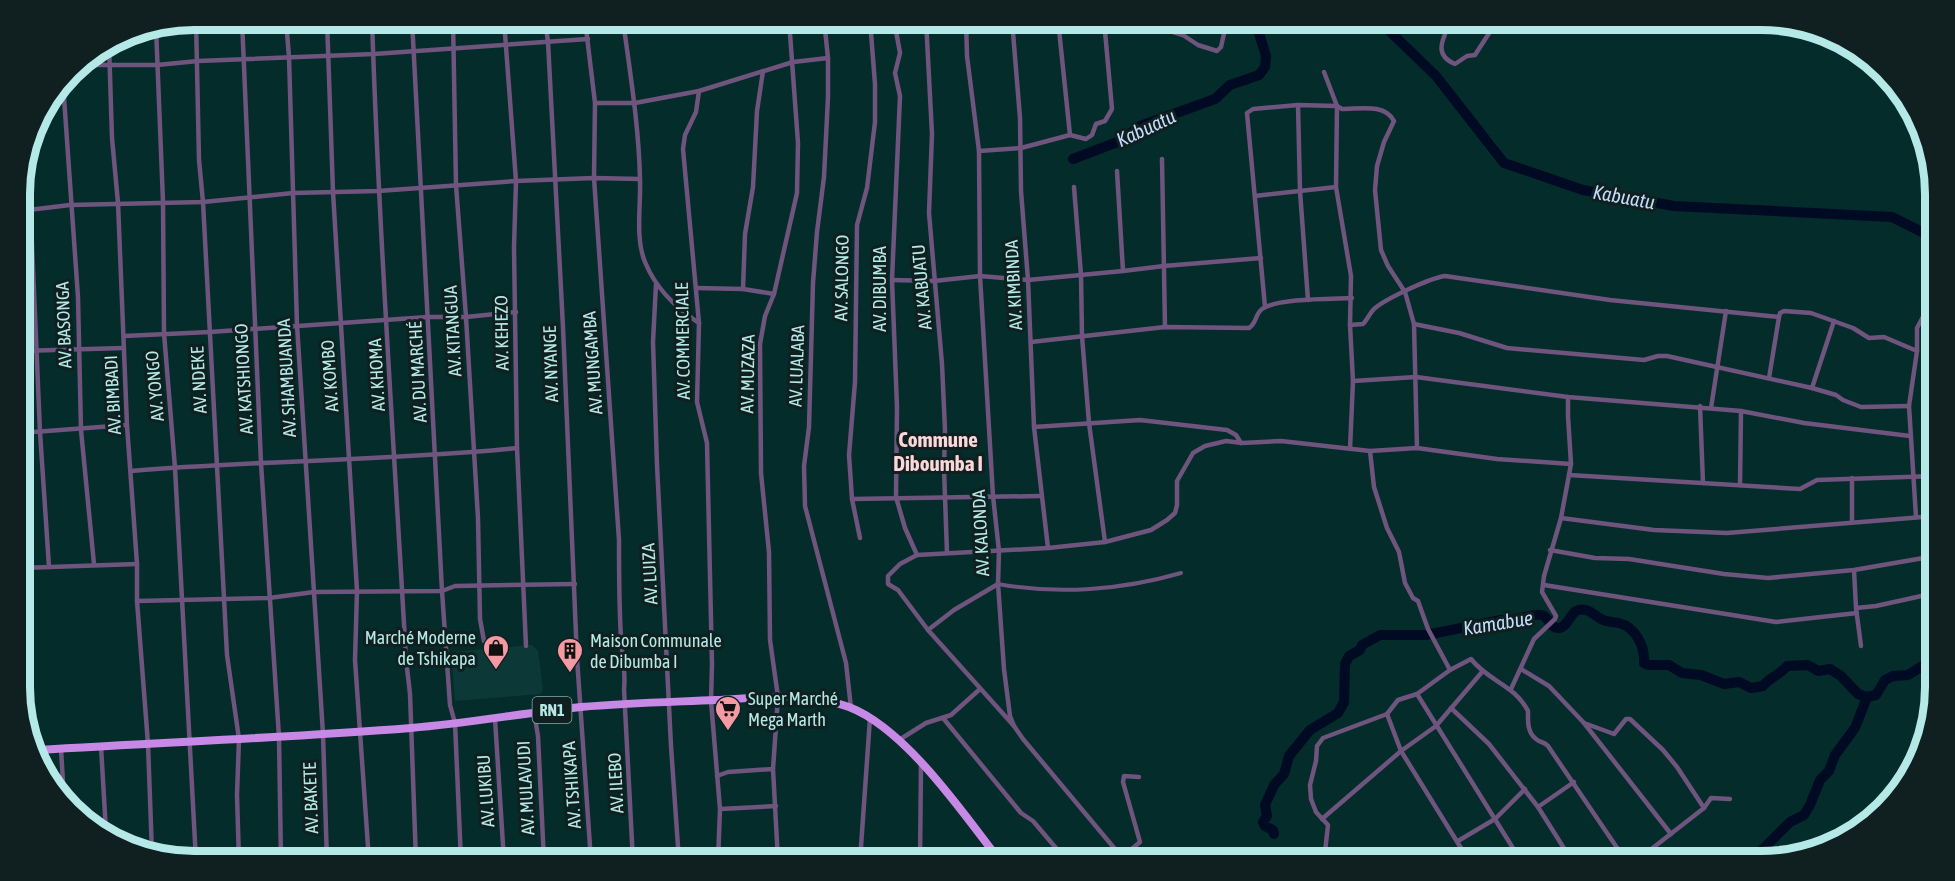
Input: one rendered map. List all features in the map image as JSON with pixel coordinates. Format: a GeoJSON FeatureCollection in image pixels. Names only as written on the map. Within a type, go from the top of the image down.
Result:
{"type":"FeatureCollection","features":[{"type":"Feature","properties":{"kind":"highway","name":"RN1"},"geometry":{"type":"LineString","coordinates":[[42,750],[410,728],[495,719],[534,712],[669,701],[778,697],[825,700],[851,708],[870,718],[899,740],[921,761],[992,851]]}},
{"type":"Feature","properties":{"kind":"street","name":"AV. NDEKE"},"geometry":{"type":"LineString","coordinates":[[196,30],[199,160],[227,655],[239,739],[237,795],[239,851]]}},
{"type":"Feature","properties":{"kind":"street","name":"AV. KATSHIONGO"},"geometry":{"type":"LineString","coordinates":[[243,30],[261,463],[279,737],[281,851]]}},
{"type":"Feature","properties":{"kind":"street","name":"AV. SHAMBUANDA"},"geometry":{"type":"LineString","coordinates":[[287,30],[297,325],[323,734]]}},
{"type":"Feature","properties":{"kind":"street","name":"AV. KOMBO"},"geometry":{"type":"LineString","coordinates":[[327,30],[333,192],[357,591],[356,660],[368,851]]}},
{"type":"Feature","properties":{"kind":"street","name":"AV. KHOMA"},"geometry":{"type":"LineString","coordinates":[[373,30],[378,191],[395,456],[416,851]]}},
{"type":"Feature","properties":{"kind":"street","name":"AV. DU MARCHÉ"},"geometry":{"type":"LineString","coordinates":[[413,30],[442,591],[450,705],[455,723],[460,851]]}},
{"type":"Feature","properties":{"kind":"street","name":"AV. KITANGUA"},"geometry":{"type":"LineString","coordinates":[[454,30],[456,185],[478,518],[480,619],[484,641]]}},
{"type":"Feature","properties":{"kind":"street","name":"AV. KEHEZO"},"geometry":{"type":"LineString","coordinates":[[505,30],[516,181],[514,246],[517,448],[526,646]]}},
{"type":"Feature","properties":{"kind":"street","name":"AV. NYANGE"},"geometry":{"type":"LineString","coordinates":[[546,30],[580,708]]}},
{"type":"Feature","properties":{"kind":"street","name":"AV. MUNGAMBA"},"geometry":{"type":"LineString","coordinates":[[587,30],[595,103],[594,178],[619,540],[618,597],[622,660],[626,674],[624,689],[626,704]]}},
{"type":"Feature","properties":{"kind":"street"},"geometry":{"type":"LineString","coordinates":[[624,30],[635,103],[641,243],[644,261],[656,284],[680,311],[699,323]]}},
{"type":"Feature","properties":{"kind":"street","name":"AV. MUZAZA"},"geometry":{"type":"LineString","coordinates":[[778,851],[773,769],[778,697],[770,640],[769,552],[761,473],[760,344],[765,316],[774,294],[797,193],[798,143],[790,30]]}},
{"type":"Feature","properties":{"kind":"street","name":"AV. LUALABA"},"geometry":{"type":"LineString","coordinates":[[825,30],[828,58],[824,177],[813,283],[809,427],[804,466],[805,506],[846,663],[851,708]]}},
{"type":"Feature","properties":{"kind":"street","name":"AV. SALONGO"},"geometry":{"type":"LineString","coordinates":[[860,538],[852,499],[849,455],[855,382],[857,225],[867,188],[875,122],[871,30]]}},
{"type":"Feature","properties":{"kind":"street","name":"AV. DIBUMBA"},"geometry":{"type":"LineString","coordinates":[[896,30],[900,53],[896,73],[900,96],[892,280],[897,407],[896,497],[905,528],[917,555]]}},
{"type":"Feature","properties":{"kind":"street","name":"AV. KABUATU"},"geometry":{"type":"LineString","coordinates":[[927,30],[932,134],[929,213],[942,364],[947,553]]}},
{"type":"Feature","properties":{"kind":"street","name":"AV. KALONDA"},"geometry":{"type":"LineString","coordinates":[[966,30],[967,56],[979,151],[980,276],[993,496],[999,551],[998,584],[1010,716],[1014,726],[1117,851]]}},
{"type":"Feature","properties":{"kind":"street","name":"AV. KIMBINDA"},"geometry":{"type":"LineString","coordinates":[[1013,30],[1021,191],[1029,280],[1035,427],[1048,548]]}},
{"type":"Feature","properties":{"kind":"street"},"geometry":{"type":"LineString","coordinates":[[1059,30],[1070,135]]}},
{"type":"Feature","properties":{"kind":"street"},"geometry":{"type":"LineString","coordinates":[[979,151],[1020,148],[1070,135],[1089,138],[1096,124],[1105,121],[1111,112],[1105,30]]}},
{"type":"Feature","properties":{"kind":"street"},"geometry":{"type":"LineString","coordinates":[[1168,30],[1183,34],[1198,45],[1217,51],[1221,47],[1225,30]]}},
{"type":"Feature","properties":{"kind":"street"},"geometry":{"type":"LineString","coordinates":[[1183,34],[1184,30]]}},
{"type":"Feature","properties":{"kind":"street"},"geometry":{"type":"LineString","coordinates":[[1447,30],[1441,43],[1444,55],[1455,64],[1467,56],[1475,55],[1491,30]]}},
{"type":"Feature","properties":{"kind":"street","name":"AV. YONGO"},"geometry":{"type":"LineString","coordinates":[[156,35],[163,202],[164,333],[175,468],[195,851]]}},
{"type":"Feature","properties":{"kind":"street"},"geometry":{"type":"LineString","coordinates":[[94,65],[157,65],[198,61],[374,54],[588,39]]}},
{"type":"Feature","properties":{"kind":"street","name":"AV. BIMBADI"},"geometry":{"type":"LineString","coordinates":[[110,53],[127,425],[148,744],[152,845]]}},
{"type":"Feature","properties":{"kind":"street"},"geometry":{"type":"LineString","coordinates":[[595,103],[635,103],[699,91],[793,62],[828,58]]}},
{"type":"Feature","properties":{"kind":"street"},"geometry":{"type":"LineString","coordinates":[[743,289],[745,234],[753,187],[757,111],[763,70]]}},
{"type":"Feature","properties":{"kind":"street"},"geometry":{"type":"LineString","coordinates":[[1324,72],[1337,106],[1336,187],[1350,266],[1353,381],[1350,449]]}},
{"type":"Feature","properties":{"kind":"street","name":"AV. COMMERCIALE"},"geometry":{"type":"LineString","coordinates":[[699,91],[696,112],[685,135],[683,149],[699,323],[697,402],[706,442],[711,700],[720,809],[718,851]]}},
{"type":"Feature","properties":{"kind":"street","name":"AV. BASONGA"},"geometry":{"type":"LineString","coordinates":[[64,95],[78,297],[81,430],[94,564]]}},
{"type":"Feature","properties":{"kind":"street"},"geometry":{"type":"LineString","coordinates":[[1298,105],[1300,191],[1308,300]]}},
{"type":"Feature","properties":{"kind":"street"},"geometry":{"type":"LineString","coordinates":[[1265,307],[1247,113],[1253,109],[1298,105],[1337,106],[1342,109],[1380,109],[1393,118],[1393,125],[1384,142],[1377,166],[1376,201],[1381,250],[1388,266],[1406,292],[1414,324],[1417,448]]}},
{"type":"Feature","properties":{"kind":"street"},"geometry":{"type":"LineString","coordinates":[[1162,159],[1165,327]]}},
{"type":"Feature","properties":{"kind":"street"},"geometry":{"type":"LineString","coordinates":[[1117,171],[1123,271]]}},
{"type":"Feature","properties":{"kind":"street"},"geometry":{"type":"LineString","coordinates":[[49,567],[40,432],[30,210],[118,203],[203,202],[293,193],[378,191],[516,181],[640,179]]}},
{"type":"Feature","properties":{"kind":"street"},"geometry":{"type":"LineString","coordinates":[[1074,187],[1089,423],[1105,542]]}},
{"type":"Feature","properties":{"kind":"street"},"geometry":{"type":"LineString","coordinates":[[1255,196],[1336,187]]}},
{"type":"Feature","properties":{"kind":"street"},"geometry":{"type":"LineString","coordinates":[[892,280],[934,281],[980,276],[1029,280],[1261,258]]}},
{"type":"Feature","properties":{"kind":"street"},"geometry":{"type":"LineString","coordinates":[[1350,325],[1363,324],[1372,311],[1381,304],[1438,277],[1445,276],[1610,300],[1779,317]]}},
{"type":"Feature","properties":{"kind":"street","name":"AV. LUIZA"},"geometry":{"type":"LineString","coordinates":[[656,284],[653,354],[669,701],[679,851]]}},
{"type":"Feature","properties":{"kind":"street"},"geometry":{"type":"LineString","coordinates":[[696,288],[743,289],[774,294]]}},
{"type":"Feature","properties":{"kind":"street"},"geometry":{"type":"LineString","coordinates":[[1031,342],[1165,327],[1249,328],[1254,325],[1259,311],[1265,307],[1308,300],[1352,298]]}},
{"type":"Feature","properties":{"kind":"street"},"geometry":{"type":"LineString","coordinates":[[1916,518],[1909,406],[1917,351],[1917,328],[1925,307]]}},
{"type":"Feature","properties":{"kind":"street"},"geometry":{"type":"LineString","coordinates":[[1711,408],[1726,311]]}},
{"type":"Feature","properties":{"kind":"street"},"geometry":{"type":"LineString","coordinates":[[1769,378],[1779,317],[1782,311],[1810,313],[1853,328],[1869,338],[1880,336],[1917,351]]}},
{"type":"Feature","properties":{"kind":"street"},"geometry":{"type":"LineString","coordinates":[[124,336],[428,317],[466,317],[516,312]]}},
{"type":"Feature","properties":{"kind":"street"},"geometry":{"type":"LineString","coordinates":[[1812,388],[1834,321]]}},
{"type":"Feature","properties":{"kind":"street"},"geometry":{"type":"LineString","coordinates":[[1414,324],[1459,333],[1507,348],[1644,360],[1666,356],[1812,388],[1836,395],[1861,407],[1909,406]]}},
{"type":"Feature","properties":{"kind":"street"},"geometry":{"type":"LineString","coordinates":[[30,351],[124,348]]}},
{"type":"Feature","properties":{"kind":"street"},"geometry":{"type":"LineString","coordinates":[[1353,381],[1416,377],[1568,397],[1700,406],[1804,423],[1910,436]]}},
{"type":"Feature","properties":{"kind":"street"},"geometry":{"type":"LineString","coordinates":[[1511,689],[1534,639],[1556,619],[1542,592],[1550,550],[1561,518],[1571,464],[1568,397]]}},
{"type":"Feature","properties":{"kind":"street"},"geometry":{"type":"LineString","coordinates":[[1700,406],[1703,483]]}},
{"type":"Feature","properties":{"kind":"street"},"geometry":{"type":"LineString","coordinates":[[1740,485],[1741,411]]}},
{"type":"Feature","properties":{"kind":"street"},"geometry":{"type":"LineString","coordinates":[[1035,427],[1140,420],[1199,425],[1232,432],[1242,443]]}},
{"type":"Feature","properties":{"kind":"street"},"geometry":{"type":"LineString","coordinates":[[30,432],[127,425]]}},
{"type":"Feature","properties":{"kind":"street"},"geometry":{"type":"LineString","coordinates":[[1014,726],[928,630],[898,590],[888,584],[888,576],[900,564],[917,555],[1048,548],[1105,542],[1151,530],[1175,513],[1177,482],[1193,453],[1205,446],[1226,441],[1242,443],[1281,441],[1370,451],[1417,448],[1497,459],[1571,464]]}},
{"type":"Feature","properties":{"kind":"street"},"geometry":{"type":"LineString","coordinates":[[131,471],[305,460],[435,455],[517,448]]}},
{"type":"Feature","properties":{"kind":"street"},"geometry":{"type":"LineString","coordinates":[[1370,451],[1374,487],[1387,528],[1399,552],[1405,583],[1413,598],[1418,601],[1428,629],[1450,670]]}},
{"type":"Feature","properties":{"kind":"street"},"geometry":{"type":"LineString","coordinates":[[1569,475],[1800,489],[1813,481],[1925,477]]}},
{"type":"Feature","properties":{"kind":"street"},"geometry":{"type":"LineString","coordinates":[[1852,478],[1852,522]]}},
{"type":"Feature","properties":{"kind":"street"},"geometry":{"type":"LineString","coordinates":[[852,499],[1041,496]]}},
{"type":"Feature","properties":{"kind":"street"},"geometry":{"type":"LineString","coordinates":[[1561,518],[1654,530],[1727,533],[1925,517]]}},
{"type":"Feature","properties":{"kind":"street"},"geometry":{"type":"LineString","coordinates":[[1550,550],[1595,558],[1629,560],[1768,578],[1854,570],[1925,558]]}},
{"type":"Feature","properties":{"kind":"street"},"geometry":{"type":"LineString","coordinates":[[30,568],[137,564]]}},
{"type":"Feature","properties":{"kind":"street"},"geometry":{"type":"LineString","coordinates":[[1854,570],[1861,646]]}},
{"type":"Feature","properties":{"kind":"street"},"geometry":{"type":"LineString","coordinates":[[928,630],[954,610],[998,584],[1021,588],[1103,588],[1147,583],[1181,573]]}},
{"type":"Feature","properties":{"kind":"street"},"geometry":{"type":"LineString","coordinates":[[137,601],[269,598],[314,592],[442,591],[455,586],[575,584]]}},
{"type":"Feature","properties":{"kind":"street"},"geometry":{"type":"LineString","coordinates":[[1544,585],[1776,622],[1856,610],[1925,595]]}},
{"type":"Feature","properties":{"kind":"street"},"geometry":{"type":"LineString","coordinates":[[1326,851],[1328,825],[1316,812],[1311,799],[1317,746],[1323,738],[1387,714],[1398,700],[1417,694],[1450,670],[1471,659],[1482,672],[1511,689],[1528,711],[1527,725],[1534,738],[1545,742],[1619,851]]}},
{"type":"Feature","properties":{"kind":"street"},"geometry":{"type":"LineString","coordinates":[[1521,669],[1549,686],[1584,723],[1671,834]]}},
{"type":"Feature","properties":{"kind":"street"},"geometry":{"type":"LineString","coordinates":[[1322,819],[1401,751],[1436,726],[1482,672]]}},
{"type":"Feature","properties":{"kind":"street"},"geometry":{"type":"LineString","coordinates":[[899,740],[926,723],[951,715],[980,689]]}},
{"type":"Feature","properties":{"kind":"street"},"geometry":{"type":"LineString","coordinates":[[1417,694],[1515,851]]}},
{"type":"Feature","properties":{"kind":"street","name":"AV. ILEBO"},"geometry":{"type":"LineString","coordinates":[[626,704],[633,851]]}},
{"type":"Feature","properties":{"kind":"street","name":"AV. TSHIKAPA"},"geometry":{"type":"LineString","coordinates":[[580,708],[591,851]]}},
{"type":"Feature","properties":{"kind":"street"},"geometry":{"type":"LineString","coordinates":[[1451,708],[1489,744],[1538,807],[1566,851]]}},
{"type":"Feature","properties":{"kind":"street","name":"AV. MULAVUDI"},"geometry":{"type":"LineString","coordinates":[[534,712],[538,736],[544,851]]}},
{"type":"Feature","properties":{"kind":"street"},"geometry":{"type":"LineString","coordinates":[[1387,714],[1401,751],[1462,849],[1457,851]]}},
{"type":"Feature","properties":{"kind":"street"},"geometry":{"type":"LineString","coordinates":[[861,851],[870,718]]}},
{"type":"Feature","properties":{"kind":"street"},"geometry":{"type":"LineString","coordinates":[[943,718],[1021,813],[1033,821],[1058,851]]}},
{"type":"Feature","properties":{"kind":"street","name":"AV. LUKIBU"},"geometry":{"type":"LineString","coordinates":[[495,719],[503,851]]}},
{"type":"Feature","properties":{"kind":"street"},"geometry":{"type":"LineString","coordinates":[[1584,723],[1614,734],[1626,719],[1630,719],[1663,750],[1704,808]]}},
{"type":"Feature","properties":{"kind":"street","name":"AV. BAKETE"},"geometry":{"type":"LineString","coordinates":[[323,734],[327,851]]}},
{"type":"Feature","properties":{"kind":"street"},"geometry":{"type":"LineString","coordinates":[[101,746],[106,825]]}},
{"type":"Feature","properties":{"kind":"street"},"geometry":{"type":"LineString","coordinates":[[60,749],[63,785]]}},
{"type":"Feature","properties":{"kind":"street"},"geometry":{"type":"LineString","coordinates":[[920,851],[921,761]]}},
{"type":"Feature","properties":{"kind":"street"},"geometry":{"type":"LineString","coordinates":[[717,776],[728,772],[773,769]]}},
{"type":"Feature","properties":{"kind":"street"},"geometry":{"type":"LineString","coordinates":[[1132,851],[1140,842],[1123,782],[1124,776],[1139,777]]}},
{"type":"Feature","properties":{"kind":"street"},"geometry":{"type":"LineString","coordinates":[[1538,807],[1574,782]]}},
{"type":"Feature","properties":{"kind":"street"},"geometry":{"type":"LineString","coordinates":[[1458,842],[1495,819],[1525,789]]}},
{"type":"Feature","properties":{"kind":"street"},"geometry":{"type":"LineString","coordinates":[[1649,851],[1704,808],[1711,798],[1730,799]]}},
{"type":"Feature","properties":{"kind":"street"},"geometry":{"type":"LineString","coordinates":[[720,809],[776,806]]}},
{"type":"Feature","properties":{"kind":"shaded area","name":"Marché Moderne de Tshikapa"},"geometry":{"type":"Polygon","coordinates":[[[532,645],[538,651],[543,690],[540,694],[455,701],[451,652],[532,645]]]}},
{"type":"Feature","properties":{"kind":"waterway","name":"Kabuatu"},"geometry":{"type":"LineString","coordinates":[[1073,159],[1120,141],[1140,126],[1215,99],[1230,85],[1259,75],[1265,67],[1266,56],[1259,33],[1260,30]]}},
{"type":"Feature","properties":{"kind":"waterway","name":"Kabuatu"},"geometry":{"type":"LineString","coordinates":[[1388,30],[1436,76],[1504,163],[1583,190],[1674,206],[1892,217],[1925,234]]}},
{"type":"Feature","properties":{"kind":"waterway","name":"Kamabue"},"geometry":{"type":"LineString","coordinates":[[1274,834],[1273,830],[1265,826],[1263,822],[1267,816],[1265,805],[1274,785],[1284,774],[1289,756],[1310,730],[1338,713],[1344,702],[1345,664],[1349,656],[1360,650],[1362,645],[1380,635],[1426,635],[1538,614],[1544,616],[1554,627],[1559,628],[1576,611],[1583,609],[1603,620],[1625,625],[1635,633],[1641,644],[1644,663],[1669,665],[1682,673],[1701,675],[1724,684],[1739,682],[1751,688],[1763,686],[1787,666],[1808,665],[1818,671],[1830,669],[1841,676],[1858,694],[1867,697],[1876,695],[1885,680],[1893,676],[1908,675],[1925,664]]}},
{"type":"Feature","properties":{"kind":"waterway"},"geometry":{"type":"LineString","coordinates":[[1761,851],[1790,822],[1804,815],[1820,780],[1829,771],[1835,755],[1855,728],[1867,697]]}},
{"type":"Feature","properties":{"kind":"place","name":"Marché Moderne de Tshikapa"},"geometry":{"type":"Point","coordinates":[496,671]}},
{"type":"Feature","properties":{"kind":"place","name":"Maison Communale de Dibumba I"},"geometry":{"type":"Point","coordinates":[570,674]}},
{"type":"Feature","properties":{"kind":"place","name":"Super Marché Mega Marth"},"geometry":{"type":"Point","coordinates":[728,732]}},
{"type":"Feature","properties":{"kind":"district","name":"Commune Diboumba I"},"geometry":{"type":"Point","coordinates":[938,452]}}]}
